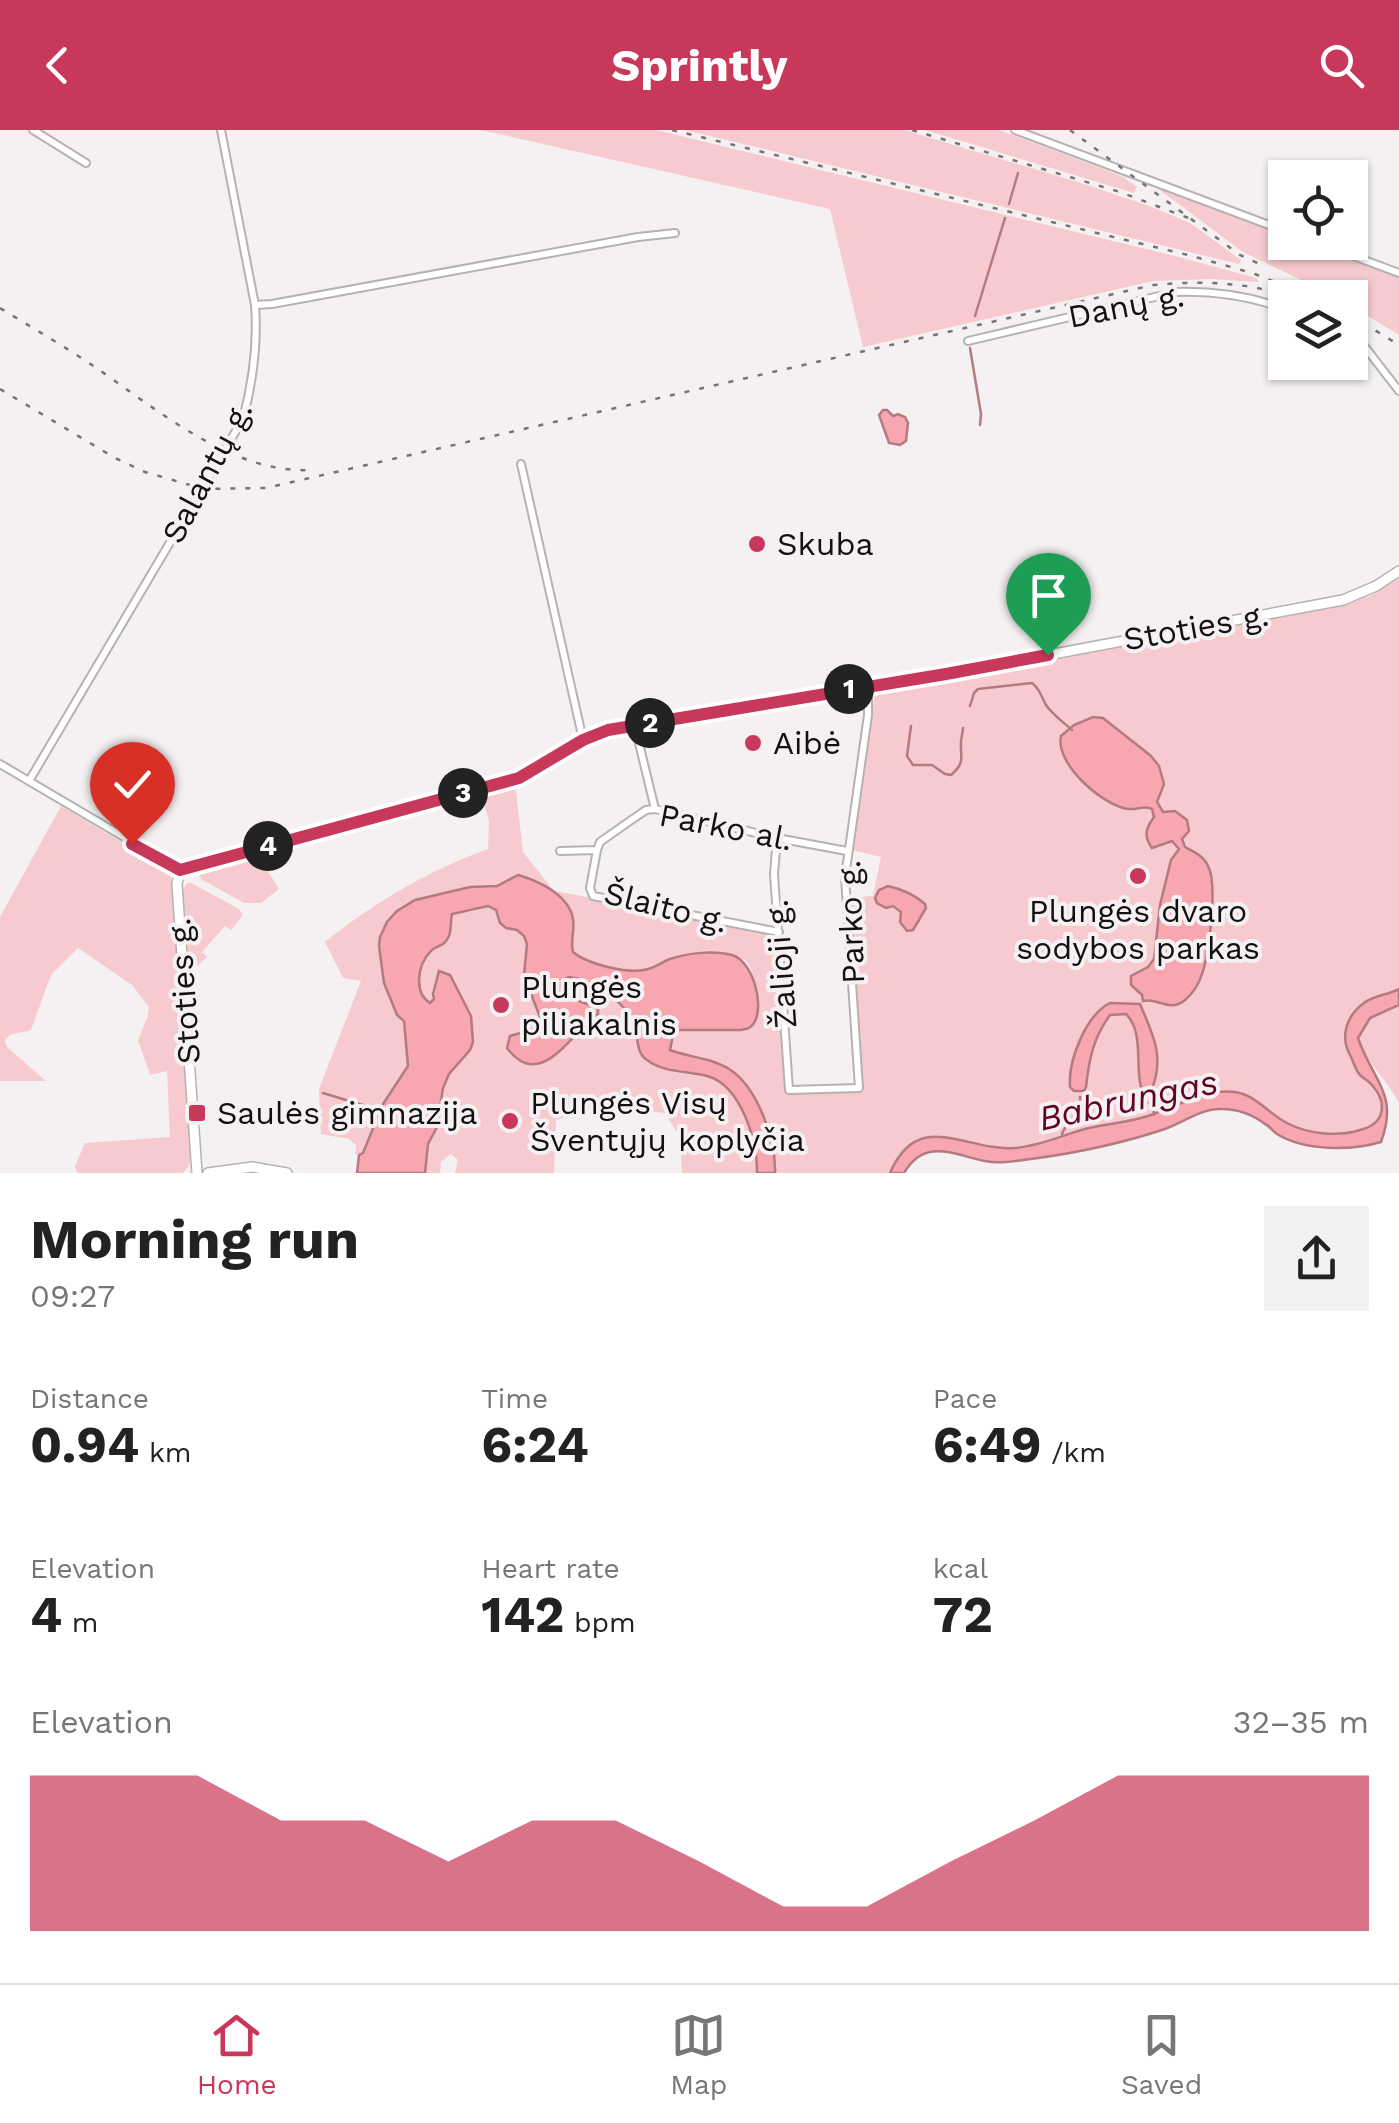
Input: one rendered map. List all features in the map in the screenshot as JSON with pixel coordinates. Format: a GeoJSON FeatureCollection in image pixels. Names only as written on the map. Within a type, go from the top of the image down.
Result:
{"type":"FeatureCollection","features":[{"type":"Feature","properties":{"kind":"main road","name":"Stoties g."},"geometry":{"type":"LineString","coordinates":[[197,1173],[182,978],[180,870],[519,778],[583,740],[608,730],[946,674],[1343,600],[1399,571]]}},
{"type":"Feature","properties":{"kind":"main road"},"geometry":{"type":"LineString","coordinates":[[208,1173],[252,1167],[287,1173]]}},
{"type":"Feature","properties":{"kind":"street"},"geometry":{"type":"LineString","coordinates":[[32,130],[86,163]]}},
{"type":"Feature","properties":{"kind":"street","name":"Salantų g."},"geometry":{"type":"LineString","coordinates":[[29,781],[243,419],[252,386],[256,305],[220,130]]}},
{"type":"Feature","properties":{"kind":"street"},"geometry":{"type":"LineString","coordinates":[[1015,130],[1268,225]]}},
{"type":"Feature","properties":{"kind":"street"},"geometry":{"type":"LineString","coordinates":[[256,305],[676,233]]}},
{"type":"Feature","properties":{"kind":"street"},"geometry":{"type":"LineString","coordinates":[[1364,260],[1399,273]]}},
{"type":"Feature","properties":{"kind":"street","name":"Danų g."},"geometry":{"type":"LineString","coordinates":[[968,341],[1176,292],[1210,291],[1268,303]]}},
{"type":"Feature","properties":{"kind":"street"},"geometry":{"type":"LineString","coordinates":[[1368,352],[1399,391]]}},
{"type":"Feature","properties":{"kind":"street"},"geometry":{"type":"LineString","coordinates":[[521,464],[583,740]]}},
{"type":"Feature","properties":{"kind":"street","name":"Parko g."},"geometry":{"type":"LineString","coordinates":[[789,1090],[860,1088],[844,877],[868,715],[868,686]]}},
{"type":"Feature","properties":{"kind":"street"},"geometry":{"type":"LineString","coordinates":[[635,725],[655,810]]}},
{"type":"Feature","properties":{"kind":"street"},"geometry":{"type":"LineString","coordinates":[[0,764],[180,870]]}},
{"type":"Feature","properties":{"kind":"street","name":"Parko al."},"geometry":{"type":"LineString","coordinates":[[597,850],[600,842],[627,822],[646,810],[655,810],[847,851]]}},
{"type":"Feature","properties":{"kind":"street","name":"Žalioji g."},"geometry":{"type":"LineString","coordinates":[[777,838],[774,874],[789,1090]]}},
{"type":"Feature","properties":{"kind":"street"},"geometry":{"type":"LineString","coordinates":[[560,850],[597,850]]}},
{"type":"Feature","properties":{"kind":"street","name":"Šlaito g."},"geometry":{"type":"LineString","coordinates":[[597,850],[590,888],[594,896],[780,932]]}},
{"type":"Feature","properties":{"kind":"shaded area"},"geometry":{"type":"Polygon","coordinates":[[[481,130],[656,130],[1175,256],[1259,282],[1153,281],[863,347],[830,209],[481,130]]]}},
{"type":"Feature","properties":{"kind":"shaded area"},"geometry":{"type":"Polygon","coordinates":[[[685,130],[904,130],[1152,207],[1190,223],[1241,260],[1239,264],[685,130]]]}},
{"type":"Feature","properties":{"kind":"shaded area"},"geometry":{"type":"Polygon","coordinates":[[[925,130],[999,130],[1123,177],[1137,187],[1134,193],[925,130]]]}},
{"type":"Feature","properties":{"kind":"shaded area"},"geometry":{"type":"Polygon","coordinates":[[[1157,188],[1268,229],[1268,260],[1354,260],[1399,276],[1399,335],[1368,316],[1368,280],[1301,280],[1243,252],[1157,188]]]}},
{"type":"Feature","properties":{"kind":"shaded area"},"geometry":{"type":"Polygon","coordinates":[[[883,410],[905,417],[908,423],[906,441],[900,445],[889,443],[879,415],[883,410]]]}},
{"type":"Feature","properties":{"kind":"shaded area","name":"Plungės dvaro sodybos parkas"},"geometry":{"type":"Polygon","coordinates":[[[1399,579],[1399,989],[1373,998],[1351,1057],[1358,1073],[1372,1085],[1384,1106],[1383,1115],[1375,1123],[1360,1130],[1322,1134],[1286,1123],[1261,1104],[1194,1099],[1146,1116],[1017,1148],[992,1147],[937,1135],[899,1154],[890,1173],[775,1173],[763,1116],[739,1078],[716,1062],[670,1051],[676,1033],[756,998],[750,967],[735,956],[712,952],[669,959],[640,971],[586,960],[573,952],[573,927],[554,891],[779,932],[788,1090],[861,1091],[852,897],[873,896],[881,857],[852,850],[875,692],[1348,604],[1399,579]]]}},
{"type":"Feature","properties":{"kind":"shaded area"},"geometry":{"type":"Polygon","coordinates":[[[1093,717],[1103,718],[1159,766],[1164,784],[1157,802],[1163,812],[1175,811],[1187,820],[1189,831],[1182,839],[1185,847],[1204,860],[1211,875],[1205,964],[1195,988],[1179,1004],[1143,1001],[1131,985],[1131,976],[1154,959],[1160,905],[1171,860],[1179,849],[1172,841],[1152,848],[1147,828],[1154,817],[1152,809],[1128,809],[1106,800],[1065,759],[1061,736],[1093,717]]]}},
{"type":"Feature","properties":{"kind":"shaded area"},"geometry":{"type":"Polygon","coordinates":[[[515,783],[523,852],[554,891],[518,875],[497,886],[477,886],[425,897],[388,998],[404,1021],[408,1066],[383,1104],[363,1154],[355,1154],[356,1145],[349,1139],[321,1134],[319,1089],[361,981],[343,978],[325,942],[403,889],[488,849],[489,821],[481,793],[515,783]]]}},
{"type":"Feature","properties":{"kind":"shaded area"},"geometry":{"type":"Polygon","coordinates":[[[61,806],[163,867],[171,877],[191,1155],[183,1173],[77,1173],[75,1166],[85,1143],[170,1137],[167,1071],[150,1075],[138,1040],[149,1007],[132,985],[78,948],[51,975],[31,1030],[5,1040],[6,1046],[46,1081],[0,1081],[0,917],[61,806]]]}},
{"type":"Feature","properties":{"kind":"shaded area"},"geometry":{"type":"Polygon","coordinates":[[[257,854],[279,889],[261,903],[244,903],[201,879],[199,872],[257,854]]]}},
{"type":"Feature","properties":{"kind":"shaded area"},"geometry":{"type":"Polygon","coordinates":[[[518,875],[544,885],[566,903],[573,919],[573,952],[588,961],[640,970],[677,957],[717,953],[732,955],[746,966],[757,996],[753,1025],[740,1030],[678,1030],[670,1050],[715,1062],[749,1088],[763,1116],[775,1173],[757,1173],[751,1131],[729,1091],[707,1076],[668,1069],[647,1060],[641,1053],[630,1016],[607,993],[588,982],[568,977],[561,983],[558,991],[598,1008],[598,1014],[556,1054],[532,1064],[520,1060],[507,1048],[510,1036],[537,1028],[541,1020],[524,975],[524,936],[500,923],[496,910],[488,906],[452,914],[448,938],[430,952],[420,972],[421,993],[430,1003],[439,971],[450,975],[471,1016],[473,1042],[443,1088],[437,1127],[428,1144],[425,1173],[357,1173],[359,1155],[383,1104],[408,1066],[404,1021],[397,1015],[384,983],[379,946],[387,922],[415,900],[470,887],[497,886],[518,875]]]}},
{"type":"Feature","properties":{"kind":"shaded area"},"geometry":{"type":"Polygon","coordinates":[[[187,883],[239,909],[243,915],[231,930],[225,926],[202,952],[207,957],[191,971],[183,897],[187,883]]]}},
{"type":"Feature","properties":{"kind":"shaded area"},"geometry":{"type":"Polygon","coordinates":[[[888,886],[925,904],[913,930],[907,931],[900,922],[901,912],[893,906],[886,908],[877,903],[879,890],[888,886]]]}},
{"type":"Feature","properties":{"kind":"shaded area"},"geometry":{"type":"Polygon","coordinates":[[[488,906],[496,910],[506,928],[524,936],[524,975],[541,1020],[538,1028],[516,1033],[507,1048],[537,1064],[566,1047],[598,1014],[598,1008],[558,991],[568,976],[587,982],[621,1006],[633,1022],[638,1045],[647,1052],[678,1072],[710,1077],[731,1092],[751,1132],[757,1173],[682,1173],[680,1137],[665,1113],[600,1108],[579,1110],[556,1120],[554,1173],[455,1173],[458,1160],[451,1154],[441,1162],[440,1173],[425,1173],[428,1144],[437,1127],[443,1088],[449,1074],[470,1050],[473,1029],[444,972],[436,978],[434,999],[430,1003],[425,999],[419,982],[421,969],[429,953],[451,931],[452,914],[488,906]]]}},
{"type":"Feature","properties":{"kind":"shaded area"},"geometry":{"type":"Polygon","coordinates":[[[1399,989],[1399,1005],[1370,1018],[1358,1038],[1386,1099],[1386,1125],[1381,1142],[1342,1148],[1300,1144],[1245,1113],[1215,1109],[1149,1134],[1082,1151],[1002,1162],[931,1152],[912,1162],[904,1173],[890,1173],[902,1153],[929,1137],[997,1148],[1024,1147],[1141,1118],[1202,1095],[1224,1092],[1249,1097],[1304,1130],[1342,1133],[1368,1127],[1379,1118],[1382,1106],[1377,1092],[1356,1068],[1345,1041],[1346,1027],[1364,1003],[1399,989]]]}},
{"type":"Feature","properties":{"kind":"shaded area"},"geometry":{"type":"Polygon","coordinates":[[[1110,1003],[1140,1004],[1157,1055],[1156,1077],[1148,1091],[1141,1087],[1137,1039],[1126,1014],[1110,1015],[1100,1032],[1084,1091],[1070,1087],[1080,1039],[1093,1017],[1110,1003]]]}},
{"type":"Feature","properties":{"kind":"shaded area"},"geometry":{"type":"Polygon","coordinates":[[[1399,1005],[1399,1103],[1358,1038],[1370,1018],[1399,1005]]]}},
{"type":"Feature","properties":{"kind":"waterway"},"geometry":{"type":"LineString","coordinates":[[1009,204],[1018,173]]}},
{"type":"Feature","properties":{"kind":"waterway"},"geometry":{"type":"LineString","coordinates":[[975,316],[1005,218]]}},
{"type":"Feature","properties":{"kind":"waterway"},"geometry":{"type":"LineString","coordinates":[[970,348],[980,425]]}},
{"type":"Feature","properties":{"kind":"waterway"},"geometry":{"type":"LineString","coordinates":[[970,706],[978,689],[1032,683],[1049,709],[1072,730]]}},
{"type":"Feature","properties":{"kind":"waterway"},"geometry":{"type":"LineString","coordinates":[[911,726],[907,756],[913,765],[932,765],[951,775],[960,763],[963,728]]}},
{"type":"Feature","properties":{"kind":"waterway"},"geometry":{"type":"LineString","coordinates":[[323,1093],[379,1110]]}},
{"type":"Feature","properties":{"kind":"waterway","name":"Babrungas"},"geometry":{"type":"LineString","coordinates":[[1144,1096],[1153,1106],[1154,1115]]}},
{"type":"Feature","properties":{"kind":"waterway","name":"Babrungas"},"geometry":{"type":"LineString","coordinates":[[1062,1134],[1079,1108],[1080,1097]]}},
{"type":"Feature","properties":{"kind":"railway"},"geometry":{"type":"LineString","coordinates":[[672,130],[1192,256],[1270,280]]}},
{"type":"Feature","properties":{"kind":"railway"},"geometry":{"type":"LineString","coordinates":[[912,130],[1120,192],[1191,219]]}},
{"type":"Feature","properties":{"kind":"railway"},"geometry":{"type":"LineString","coordinates":[[1070,130],[1240,255],[1266,267]]}},
{"type":"Feature","properties":{"kind":"railway"},"geometry":{"type":"LineString","coordinates":[[0,389],[145,472],[204,489],[266,488],[1153,285],[1223,284],[1268,291]]}},
{"type":"Feature","properties":{"kind":"railway"},"geometry":{"type":"LineString","coordinates":[[0,308],[167,418],[223,450],[281,468],[311,470]]}},
{"type":"Feature","properties":{"kind":"railway"},"geometry":{"type":"LineString","coordinates":[[1368,326],[1399,345]]}},
{"type":"Feature","properties":{"kind":"place","name":"Skuba"},"geometry":{"type":"Point","coordinates":[757,544]}},
{"type":"Feature","properties":{"kind":"place","name":"Aibė"},"geometry":{"type":"Point","coordinates":[753,743]}},
{"type":"Feature","properties":{"kind":"place","name":"Plungės dvaro sodybos parkas"},"geometry":{"type":"Point","coordinates":[1138,876]}},
{"type":"Feature","properties":{"kind":"place","name":"Plungės piliakalnis"},"geometry":{"type":"Point","coordinates":[501,1005]}},
{"type":"Feature","properties":{"kind":"place","name":"Saulės gimnazija"},"geometry":{"type":"Point","coordinates":[197,1113]}},
{"type":"Feature","properties":{"kind":"place","name":"Plungės Visų Šventųjų koplyčia"},"geometry":{"type":"Point","coordinates":[510,1121]}},
{"type":"Feature","properties":{"kind":"route"},"geometry":{"type":"LineString","coordinates":[[132,844],[180,870],[519,778],[583,740],[608,730],[1048,655]]}}]}
